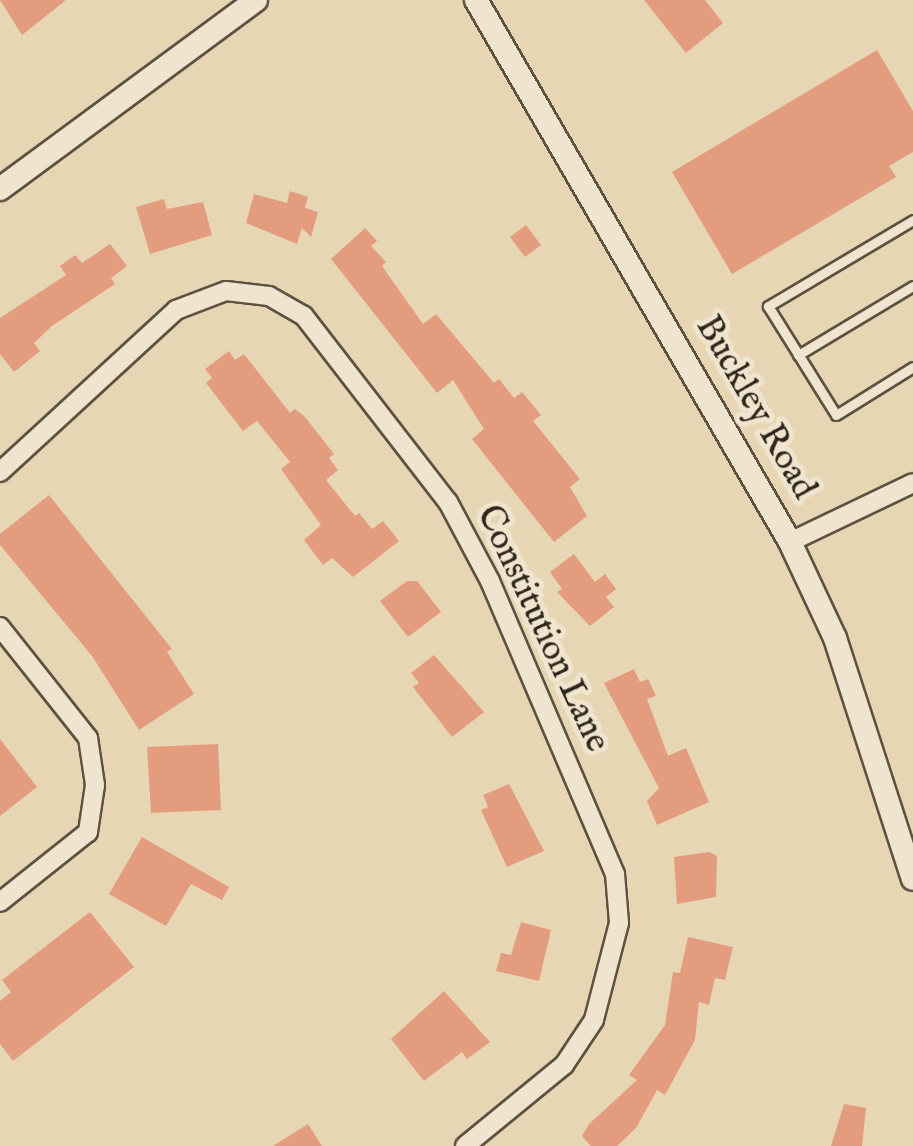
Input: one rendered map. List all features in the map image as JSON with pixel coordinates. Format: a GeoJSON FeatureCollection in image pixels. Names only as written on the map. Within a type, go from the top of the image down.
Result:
{"type":"FeatureCollection","features":[{"type":"Feature","properties":{"kind":"street"},"geometry":{"type":"LineString","coordinates":[[0,189],[256,0]]}},
{"type":"Feature","properties":{"kind":"street","name":"Buckley Road"},"geometry":{"type":"LineString","coordinates":[[476,0],[790,542],[834,638],[913,878]]}},
{"type":"Feature","properties":{"kind":"street","name":"Constitution Lane"},"geometry":{"type":"LineString","coordinates":[[0,472],[176,310],[226,291],[269,296],[304,316],[448,502],[490,581],[615,874],[619,923],[594,1020],[564,1065],[464,1146]]}},
{"type":"Feature","properties":{"kind":"street"},"geometry":{"type":"LineString","coordinates":[[790,542],[913,483]]}},
{"type":"Feature","properties":{"kind":"street"},"geometry":{"type":"LineString","coordinates":[[0,627],[88,738],[96,785],[88,832],[0,902]]}},
{"type":"Feature","properties":{"kind":"lane"},"geometry":{"type":"LineString","coordinates":[[913,220],[768,306],[836,415],[913,367]]}},
{"type":"Feature","properties":{"kind":"lane"},"geometry":{"type":"LineString","coordinates":[[798,355],[913,286]]}},
{"type":"Feature","properties":{"kind":"building"},"geometry":{"type":"Polygon","coordinates":[[[0,0],[66,0],[22,35],[0,0]]]}},
{"type":"Feature","properties":{"kind":"building"},"geometry":{"type":"Polygon","coordinates":[[[644,0],[705,0],[723,23],[686,53],[644,0]]]}},
{"type":"Feature","properties":{"kind":"building"},"geometry":{"type":"Polygon","coordinates":[[[877,50],[913,111],[913,152],[889,166],[896,177],[732,274],[672,172],[877,50]]]}},
{"type":"Feature","properties":{"kind":"building"},"geometry":{"type":"Polygon","coordinates":[[[290,191],[308,197],[305,208],[318,212],[311,237],[302,228],[297,244],[246,223],[254,194],[287,203],[290,191]]]}},
{"type":"Feature","properties":{"kind":"building"},"geometry":{"type":"Polygon","coordinates":[[[164,199],[167,209],[203,202],[212,235],[150,254],[136,207],[164,199]]]}},
{"type":"Feature","properties":{"kind":"building"},"geometry":{"type":"Polygon","coordinates":[[[526,225],[541,245],[525,257],[510,237],[526,225]]]}},
{"type":"Feature","properties":{"kind":"building"},"geometry":{"type":"Polygon","coordinates":[[[365,228],[377,241],[371,246],[386,262],[382,266],[423,324],[436,314],[494,383],[499,379],[514,398],[522,392],[541,415],[533,421],[580,479],[570,487],[587,516],[554,542],[472,439],[484,429],[453,380],[437,393],[331,259],[365,228]]]}},
{"type":"Feature","properties":{"kind":"building"},"geometry":{"type":"Polygon","coordinates":[[[110,244],[127,266],[111,278],[115,284],[52,326],[34,343],[40,351],[14,372],[0,354],[0,318],[66,275],[60,266],[75,255],[82,263],[110,244]]]}},
{"type":"Feature","properties":{"kind":"building"},"geometry":{"type":"Polygon","coordinates":[[[229,351],[235,360],[244,354],[290,413],[295,409],[305,417],[334,454],[329,458],[338,470],[326,480],[355,516],[359,513],[372,529],[383,521],[399,541],[353,577],[332,558],[323,565],[304,540],[321,525],[281,469],[290,462],[257,421],[243,431],[206,383],[212,378],[205,369],[229,351]]]}},
{"type":"Feature","properties":{"kind":"building"},"geometry":{"type":"Polygon","coordinates":[[[49,495],[172,649],[167,652],[194,694],[139,730],[92,656],[0,545],[0,534],[49,495]]]}},
{"type":"Feature","properties":{"kind":"building"},"geometry":{"type":"Polygon","coordinates":[[[574,554],[595,582],[605,574],[616,589],[606,597],[614,607],[590,626],[557,592],[562,589],[550,572],[574,554]]]}},
{"type":"Feature","properties":{"kind":"building"},"geometry":{"type":"Polygon","coordinates":[[[407,581],[417,581],[441,612],[408,637],[380,601],[407,581]]]}},
{"type":"Feature","properties":{"kind":"building"},"geometry":{"type":"Polygon","coordinates":[[[434,655],[484,712],[452,737],[413,687],[419,683],[411,673],[434,655]]]}},
{"type":"Feature","properties":{"kind":"building"},"geometry":{"type":"Polygon","coordinates":[[[634,669],[640,682],[648,679],[656,696],[647,699],[668,756],[686,748],[709,802],[657,825],[647,801],[659,788],[604,683],[634,669]]]}},
{"type":"Feature","properties":{"kind":"building"},"geometry":{"type":"Polygon","coordinates":[[[0,739],[37,787],[0,816],[0,739]]]}},
{"type":"Feature","properties":{"kind":"building"},"geometry":{"type":"Polygon","coordinates":[[[218,744],[221,810],[151,813],[147,747],[218,744]]]}},
{"type":"Feature","properties":{"kind":"building"},"geometry":{"type":"Polygon","coordinates":[[[509,784],[544,851],[507,867],[481,810],[488,807],[483,795],[509,784]]]}},
{"type":"Feature","properties":{"kind":"building"},"geometry":{"type":"Polygon","coordinates":[[[142,837],[229,887],[222,900],[191,884],[166,926],[109,894],[142,837]]]}},
{"type":"Feature","properties":{"kind":"building"},"geometry":{"type":"Polygon","coordinates":[[[709,852],[717,856],[716,897],[677,904],[674,857],[709,852]]]}},
{"type":"Feature","properties":{"kind":"building"},"geometry":{"type":"Polygon","coordinates":[[[90,912],[134,967],[13,1061],[0,1044],[0,1001],[11,992],[2,980],[90,912]]]}},
{"type":"Feature","properties":{"kind":"building"},"geometry":{"type":"Polygon","coordinates":[[[521,922],[551,930],[539,981],[496,971],[501,953],[511,955],[521,922]]]}},
{"type":"Feature","properties":{"kind":"building"},"geometry":{"type":"Polygon","coordinates":[[[688,937],[733,947],[725,980],[715,978],[709,1005],[699,1002],[695,1040],[665,1095],[657,1090],[636,1128],[617,1146],[591,1146],[582,1136],[589,1124],[637,1080],[629,1075],[665,1025],[673,972],[680,973],[688,937]]]}},
{"type":"Feature","properties":{"kind":"building"},"geometry":{"type":"Polygon","coordinates":[[[444,991],[490,1042],[467,1059],[462,1052],[424,1081],[391,1039],[444,991]]]}},
{"type":"Feature","properties":{"kind":"building"},"geometry":{"type":"Polygon","coordinates":[[[844,1104],[866,1108],[862,1146],[831,1146],[844,1104]]]}},
{"type":"Feature","properties":{"kind":"building"},"geometry":{"type":"Polygon","coordinates":[[[308,1124],[322,1146],[273,1146],[308,1124]]]}}]}
